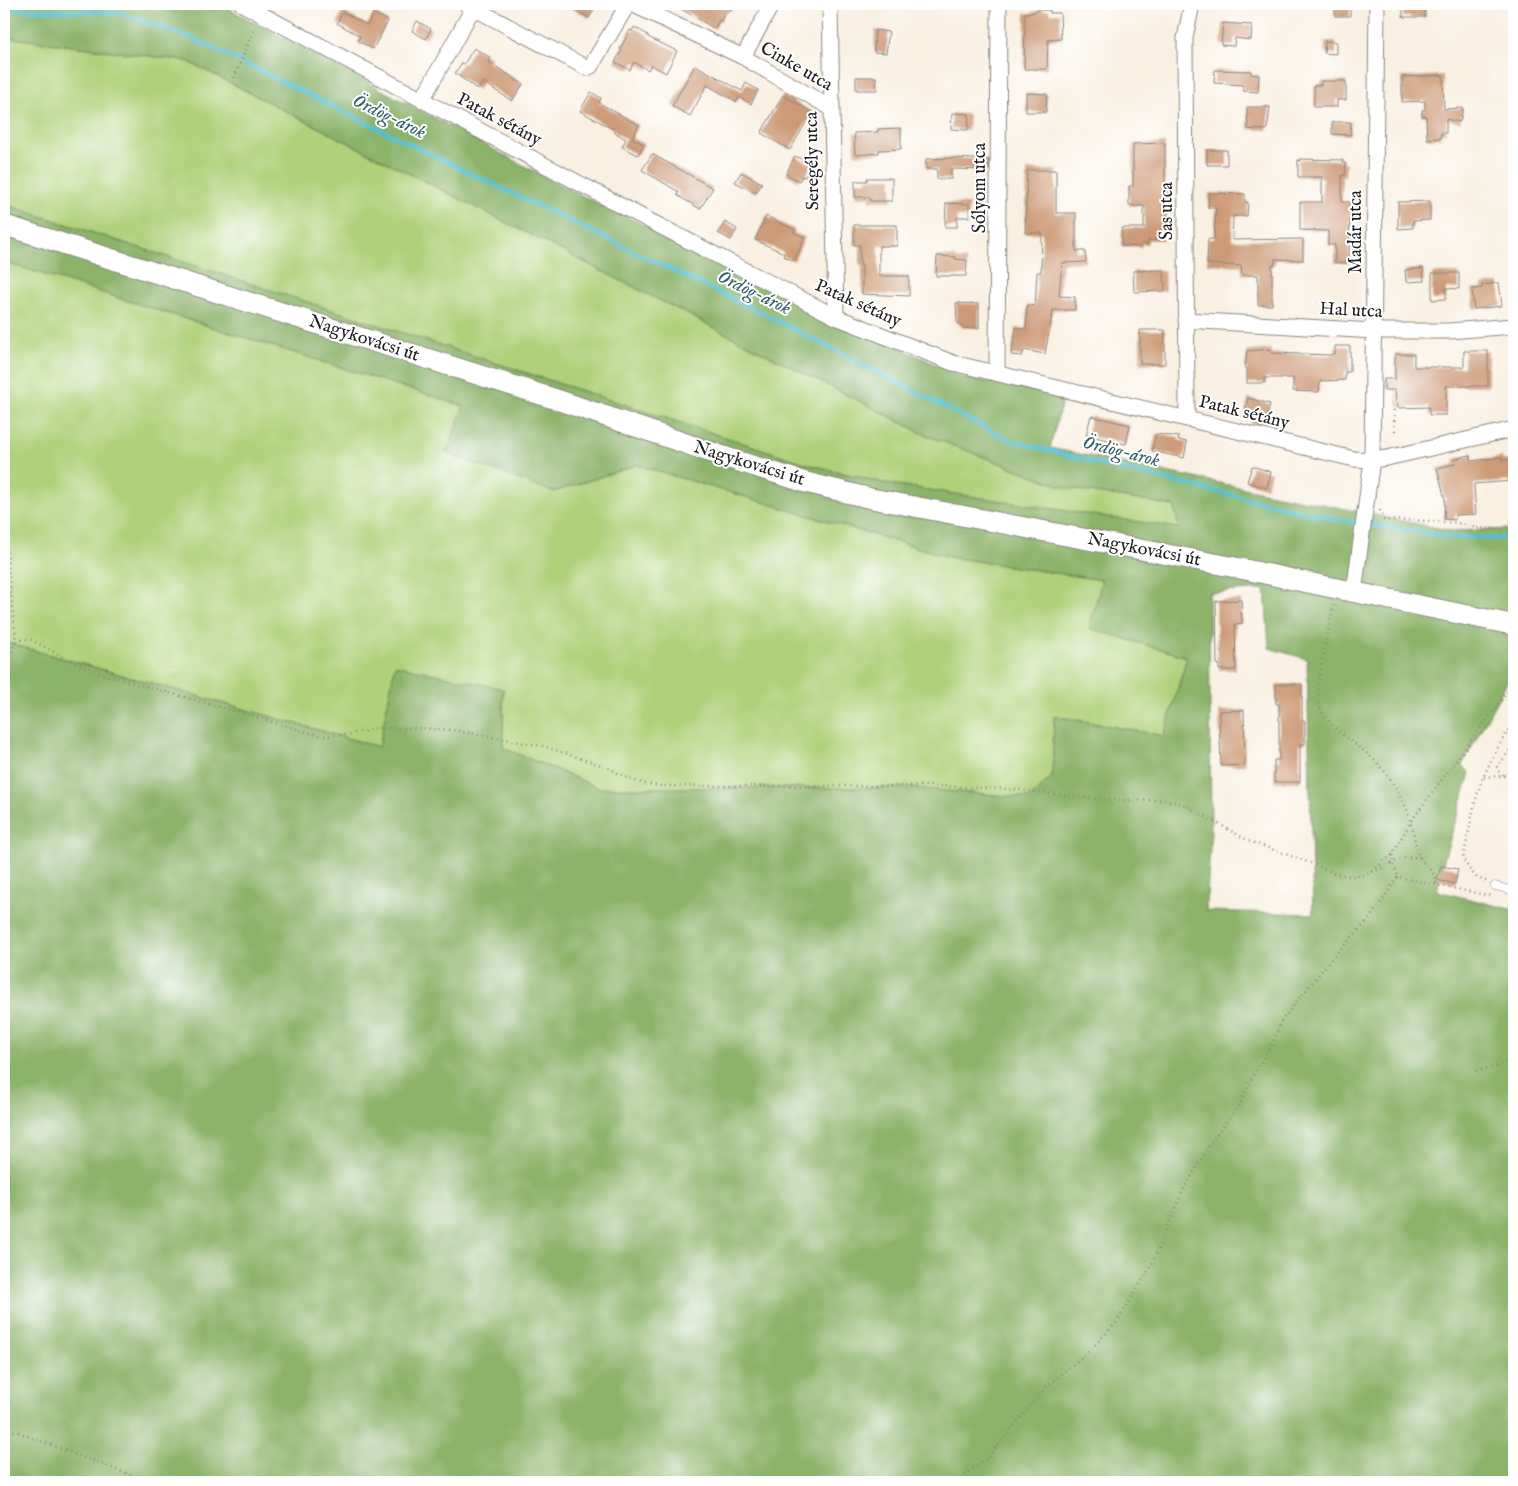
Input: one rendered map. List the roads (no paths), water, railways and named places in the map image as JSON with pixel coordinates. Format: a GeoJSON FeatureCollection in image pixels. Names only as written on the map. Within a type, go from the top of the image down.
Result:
{"type":"FeatureCollection","features":[{"type":"Feature","properties":{"kind":"street","name":"Patak sétány"},"geometry":{"type":"LineString","coordinates":[[242,4],[836,317],[953,363],[1351,458],[1372,460],[1387,458],[1514,429]]}},
{"type":"Feature","properties":{"kind":"street","name":"Cinke utca"},"geometry":{"type":"LineString","coordinates":[[470,6],[587,68],[591,66],[630,4],[743,57],[831,108]]}},
{"type":"Feature","properties":{"kind":"street","name":"Cinke utca"},"geometry":{"type":"LineString","coordinates":[[743,57],[772,4]]}},
{"type":"Feature","properties":{"kind":"street","name":"Seregély utca"},"geometry":{"type":"LineString","coordinates":[[830,4],[836,317]]}},
{"type":"Feature","properties":{"kind":"street","name":"Sólyom utca"},"geometry":{"type":"LineString","coordinates":[[997,373],[1000,4]]}},
{"type":"Feature","properties":{"kind":"street","name":"Sas utca"},"geometry":{"type":"LineString","coordinates":[[1187,418],[1185,38],[1192,4]]}},
{"type":"Feature","properties":{"kind":"street","name":"Madár utca"},"geometry":{"type":"LineString","coordinates":[[1346,590],[1361,540],[1372,460],[1377,4]]}},
{"type":"Feature","properties":{"kind":"street"},"geometry":{"type":"LineString","coordinates":[[422,100],[470,6]]}},
{"type":"Feature","properties":{"kind":"street","name":"Nagykovácsi út"},"geometry":{"type":"LineString","coordinates":[[4,225],[558,400],[804,482],[869,498],[1228,566],[1514,625]]}},
{"type":"Feature","properties":{"kind":"street","name":"Hal utca"},"geometry":{"type":"LineString","coordinates":[[1186,320],[1374,331],[1449,330],[1514,326]]}},
{"type":"Feature","properties":{"kind":"lane"},"geometry":{"type":"LineString","coordinates":[[1496,886],[1514,891]]}},
{"type":"Feature","properties":{"kind":"waterway","name":"Ördög-árok"},"geometry":{"type":"LineString","coordinates":[[4,9],[120,13],[192,38],[766,315],[1009,440],[1112,467],[1330,518],[1448,537],[1514,539]]}}]}
